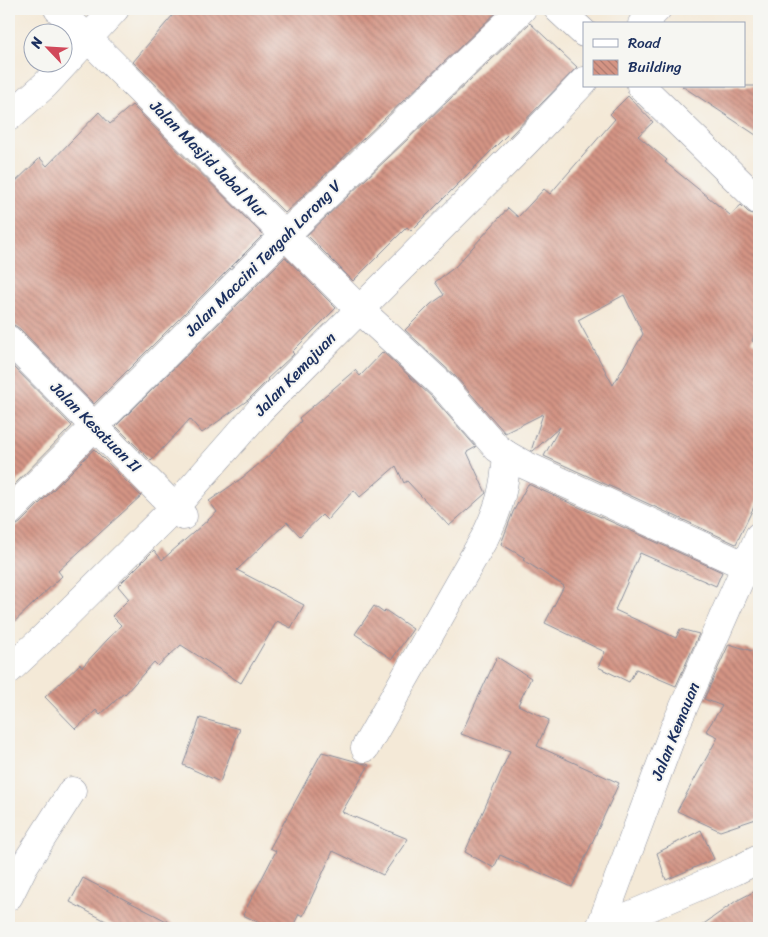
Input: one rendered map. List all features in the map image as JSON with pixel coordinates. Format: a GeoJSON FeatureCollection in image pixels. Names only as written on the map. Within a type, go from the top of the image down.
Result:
{"type":"FeatureCollection","features":[{"type":"Feature","properties":{"kind":"street","name":"Jalan Masjid Jabal Nur"},"geometry":{"type":"LineString","coordinates":[[58,9],[359,309],[444,387],[497,448],[533,469],[746,566]]}},
{"type":"Feature","properties":{"kind":"street"},"geometry":{"type":"LineString","coordinates":[[9,117],[45,85],[115,9]]}},
{"type":"Feature","properties":{"kind":"street","name":"Jalan Maccini Tengah Lorong V"},"geometry":{"type":"LineString","coordinates":[[9,512],[285,235],[522,9]]}},
{"type":"Feature","properties":{"kind":"street"},"geometry":{"type":"LineString","coordinates":[[558,9],[583,32]]}},
{"type":"Feature","properties":{"kind":"street"},"geometry":{"type":"LineString","coordinates":[[644,22],[657,9]]}},
{"type":"Feature","properties":{"kind":"street","name":"Jalan Kemajuan"},"geometry":{"type":"LineString","coordinates":[[9,670],[179,511],[260,410],[583,83]]}},
{"type":"Feature","properties":{"kind":"street"},"geometry":{"type":"LineString","coordinates":[[643,88],[759,201]]}},
{"type":"Feature","properties":{"kind":"street","name":"Jalan Kesatuan II"},"geometry":{"type":"LineString","coordinates":[[9,340],[179,511]]}},
{"type":"Feature","properties":{"kind":"street"},"geometry":{"type":"LineString","coordinates":[[365,748],[495,516],[505,485],[507,455]]}},
{"type":"Feature","properties":{"kind":"street","name":"Jalan Kemauan"},"geometry":{"type":"LineString","coordinates":[[600,928],[674,729],[759,536]]}},
{"type":"Feature","properties":{"kind":"street"},"geometry":{"type":"LineString","coordinates":[[9,896],[28,859],[72,791]]}},
{"type":"Feature","properties":{"kind":"street"},"geometry":{"type":"LineString","coordinates":[[600,928],[759,859]]}},
{"type":"Feature","properties":{"kind":"building"},"geometry":{"type":"Polygon","coordinates":[[[178,9],[500,9],[285,213],[133,62],[178,9]]]}},
{"type":"Feature","properties":{"kind":"building"},"geometry":{"type":"Polygon","coordinates":[[[530,23],[577,67],[509,137],[507,135],[411,231],[407,227],[353,281],[307,235],[530,23]]]}},
{"type":"Feature","properties":{"kind":"building"},"geometry":{"type":"Polygon","coordinates":[[[746,86],[759,86],[759,137],[685,88],[746,88],[746,86]]]}},
{"type":"Feature","properties":{"kind":"building"},"geometry":{"type":"Polygon","coordinates":[[[628,96],[653,122],[638,136],[667,160],[665,162],[730,215],[741,205],[748,212],[759,217],[759,325],[752,341],[759,345],[759,496],[736,544],[544,456],[560,427],[531,451],[543,414],[505,433],[456,377],[405,330],[431,304],[444,295],[435,282],[455,267],[508,208],[518,217],[544,189],[550,194],[615,119],[610,114],[628,96]],[[624,295],[578,320],[613,385],[643,334],[624,295]]]}},
{"type":"Feature","properties":{"kind":"building"},"geometry":{"type":"Polygon","coordinates":[[[132,105],[263,235],[94,404],[20,329],[14,325],[9,325],[9,188],[40,158],[47,166],[99,112],[110,124],[132,105]]]}},
{"type":"Feature","properties":{"kind":"building"},"geometry":{"type":"Polygon","coordinates":[[[285,257],[336,308],[248,400],[202,433],[190,419],[151,461],[116,426],[285,257]]]}},
{"type":"Feature","properties":{"kind":"building"},"geometry":{"type":"Polygon","coordinates":[[[383,352],[433,398],[476,447],[467,452],[486,493],[449,526],[407,481],[404,483],[396,466],[360,497],[354,490],[327,520],[322,515],[300,536],[287,522],[237,570],[304,605],[291,628],[277,621],[241,683],[181,645],[158,666],[154,662],[125,694],[100,715],[96,710],[76,729],[45,697],[80,664],[82,667],[121,625],[112,616],[129,599],[118,586],[154,550],[162,560],[217,512],[209,501],[242,478],[271,454],[301,421],[299,418],[355,370],[360,376],[383,352]]]}},
{"type":"Feature","properties":{"kind":"building"},"geometry":{"type":"Polygon","coordinates":[[[9,362],[72,426],[9,490],[9,362]]]}},
{"type":"Feature","properties":{"kind":"building"},"geometry":{"type":"Polygon","coordinates":[[[94,449],[141,496],[58,571],[62,576],[9,627],[9,527],[14,527],[20,523],[94,449]]]}},
{"type":"Feature","properties":{"kind":"building"},"geometry":{"type":"Polygon","coordinates":[[[528,484],[722,572],[716,586],[640,553],[615,610],[676,638],[680,629],[699,634],[676,686],[636,669],[629,682],[598,667],[605,652],[545,623],[564,586],[523,560],[525,558],[501,544],[513,512],[528,484]]]}},
{"type":"Feature","properties":{"kind":"building"},"geometry":{"type":"Polygon","coordinates":[[[374,606],[384,613],[385,610],[413,629],[392,659],[355,634],[374,606]]]}},
{"type":"Feature","properties":{"kind":"building"},"geometry":{"type":"Polygon","coordinates":[[[729,644],[759,653],[759,818],[720,831],[677,811],[718,737],[706,731],[722,706],[704,699],[729,644]]]}},
{"type":"Feature","properties":{"kind":"building"},"geometry":{"type":"Polygon","coordinates":[[[497,657],[531,678],[518,705],[549,720],[537,746],[619,783],[572,887],[500,855],[494,868],[465,852],[510,751],[461,734],[497,657]]]}},
{"type":"Feature","properties":{"kind":"building"},"geometry":{"type":"Polygon","coordinates":[[[200,718],[240,729],[220,782],[183,765],[200,718]]]}},
{"type":"Feature","properties":{"kind":"building"},"geometry":{"type":"Polygon","coordinates":[[[322,752],[369,765],[342,812],[408,839],[383,875],[333,851],[303,916],[299,914],[292,928],[270,928],[243,915],[276,851],[270,848],[322,752]]]}},
{"type":"Feature","properties":{"kind":"building"},"geometry":{"type":"Polygon","coordinates":[[[701,830],[714,859],[666,880],[657,853],[701,830]]]}},
{"type":"Feature","properties":{"kind":"building"},"geometry":{"type":"Polygon","coordinates":[[[83,878],[180,928],[119,928],[70,902],[83,878]]]}},
{"type":"Feature","properties":{"kind":"building"},"geometry":{"type":"Polygon","coordinates":[[[759,889],[759,928],[698,928],[736,901],[759,889]]]}}]}
